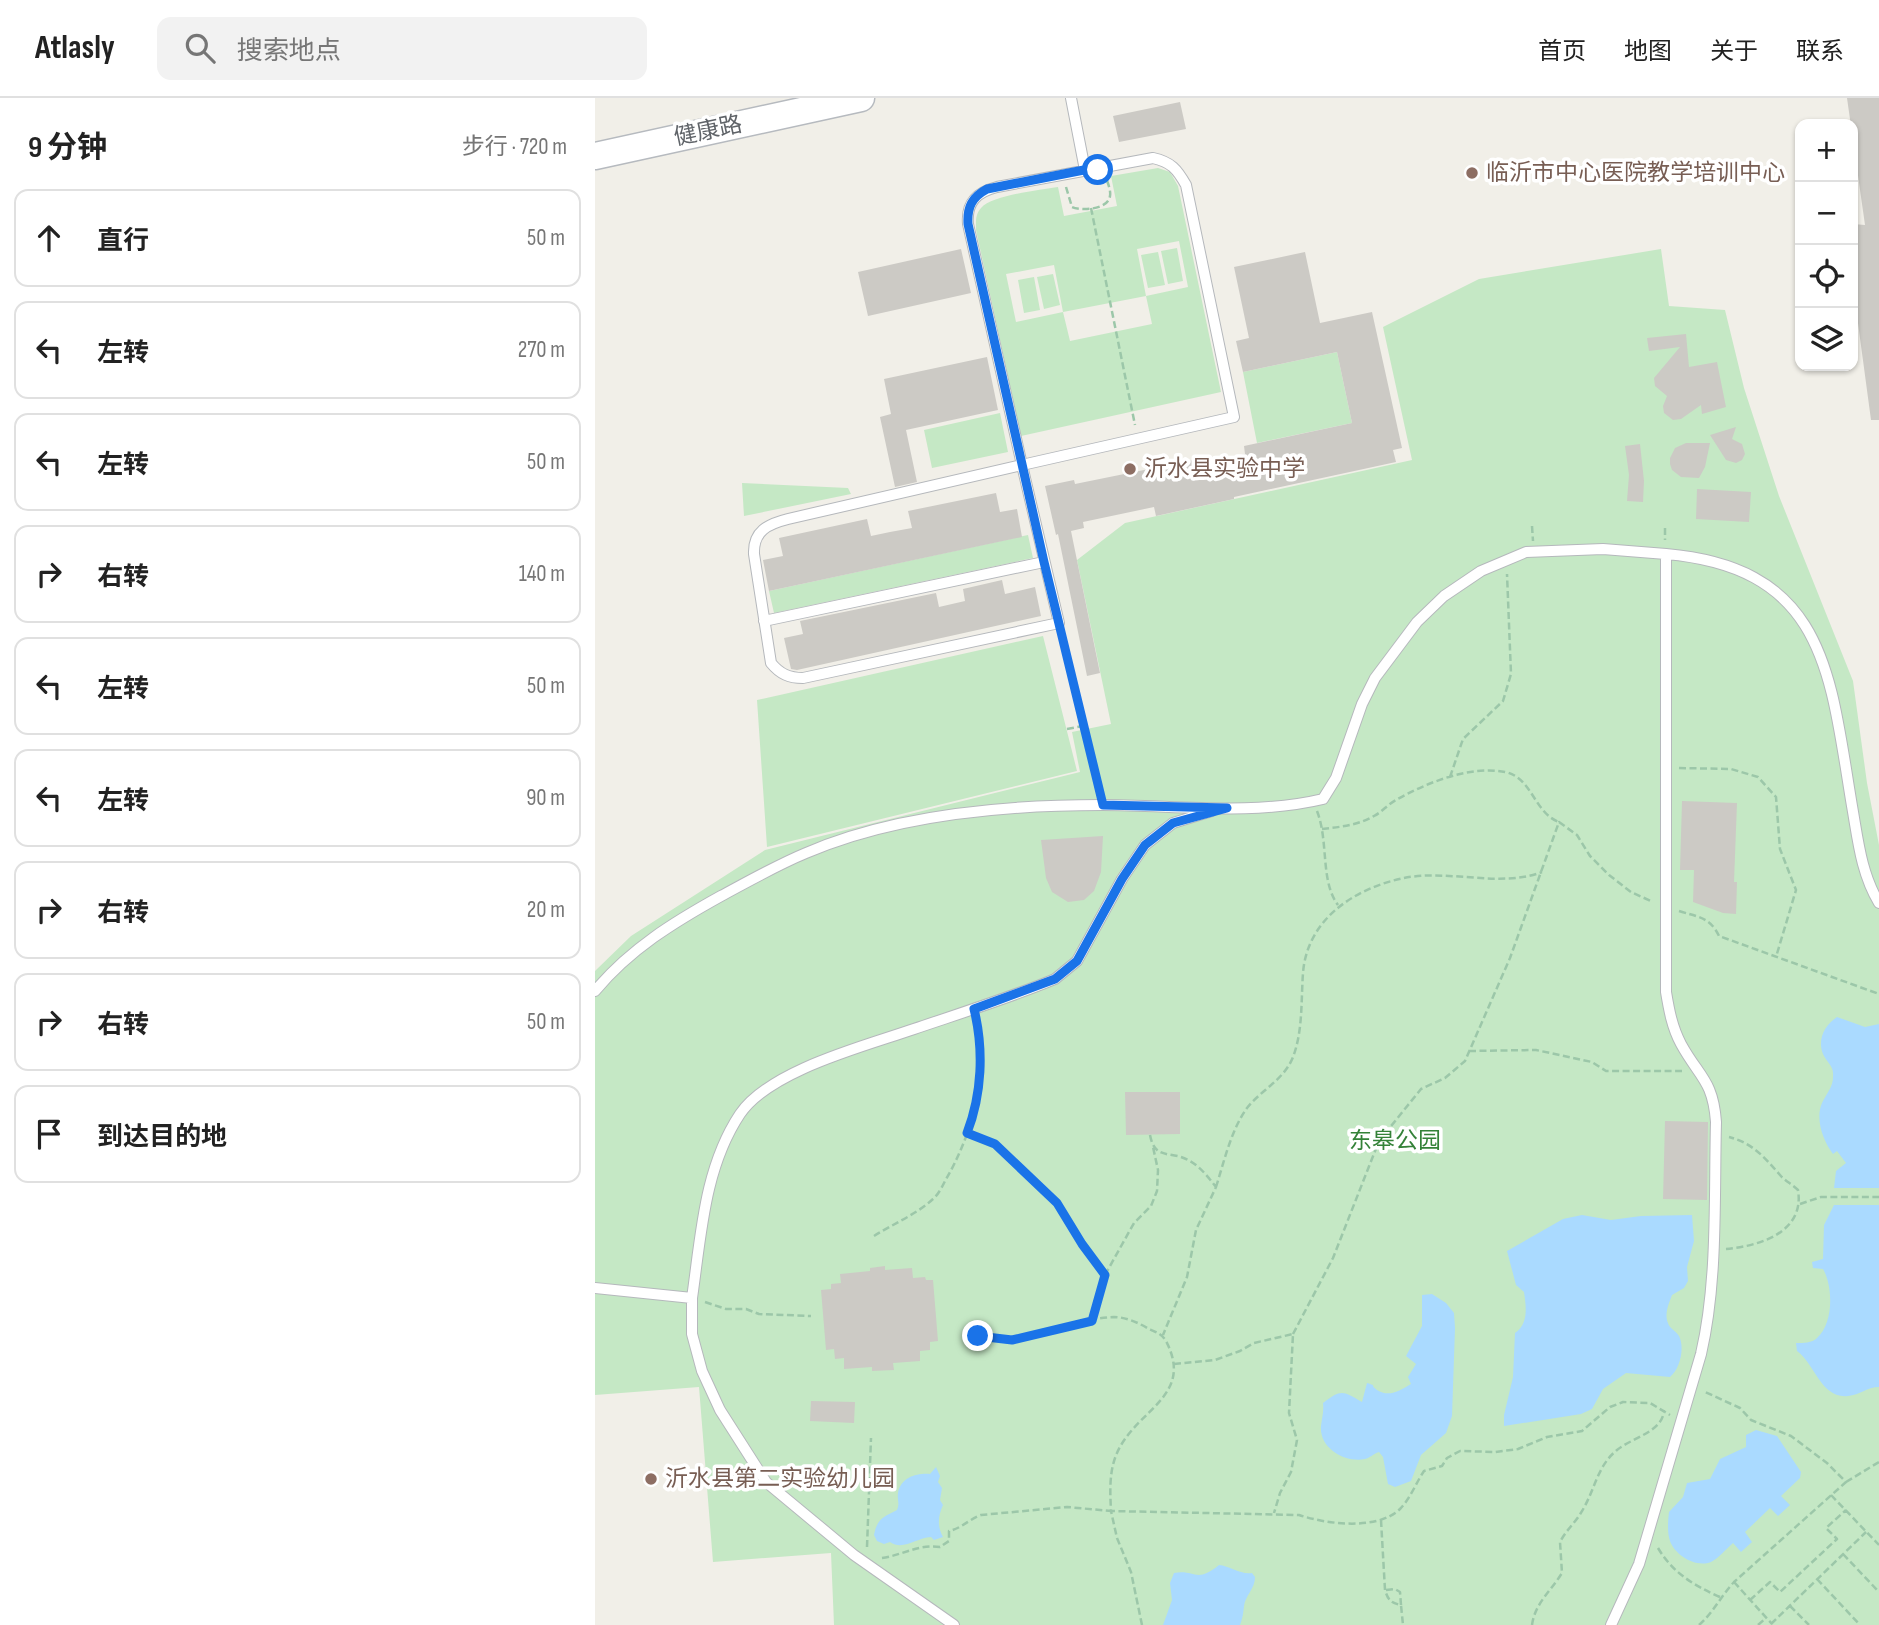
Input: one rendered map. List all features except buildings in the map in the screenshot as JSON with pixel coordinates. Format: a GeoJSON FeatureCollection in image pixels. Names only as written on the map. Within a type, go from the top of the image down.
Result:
{"type":"FeatureCollection","features":[{"type":"Feature","properties":{"kind":"main road","name":"健康路"},"geometry":{"type":"LineString","coordinates":[[595,156],[861,98]]}},
{"type":"Feature","properties":{"kind":"lane"},"geometry":{"type":"LineString","coordinates":[[1071,98],[1090,169]]}},
{"type":"Feature","properties":{"kind":"lane"},"geometry":{"type":"LineString","coordinates":[[1074,172],[987,189],[973,199],[967,215],[1022,465],[1059,622],[817,675],[792,678],[784,675],[771,663],[754,545],[759,533],[767,526],[788,519],[1022,465],[1234,417],[1186,185],[1181,176],[1174,166],[1165,160],[1153,158],[1074,172]]}},
{"type":"Feature","properties":{"kind":"lane"},"geometry":{"type":"LineString","coordinates":[[595,991],[611,972],[641,945],[686,915],[807,852],[862,834],[930,819],[1027,807],[1103,805],[1227,808],[1298,805],[1324,799],[1336,778],[1361,704],[1374,678],[1417,622],[1444,596],[1481,571],[1527,552],[1603,548],[1700,557],[1732,566],[1760,581],[1792,606],[1813,637],[1828,673],[1863,869],[1879,903]]}},
{"type":"Feature","properties":{"kind":"lane"},"geometry":{"type":"LineString","coordinates":[[1611,1625],[1639,1564],[1709,1320],[1714,1099],[1700,1071],[1681,1045],[1671,1023],[1666,992],[1666,554]]}},
{"type":"Feature","properties":{"kind":"lane"},"geometry":{"type":"LineString","coordinates":[[764,621],[1044,562]]}},
{"type":"Feature","properties":{"kind":"lane"},"geometry":{"type":"LineString","coordinates":[[954,1625],[866,1564],[766,1482],[720,1410],[702,1371],[692,1334],[692,1298],[707,1195],[723,1145],[741,1112],[766,1088],[815,1063],[1055,979],[1077,961],[1122,879],[1145,845],[1173,823],[1227,808]]}},
{"type":"Feature","properties":{"kind":"lane"},"geometry":{"type":"LineString","coordinates":[[595,1288],[692,1298]]}},
{"type":"Feature","properties":{"kind":"path"},"geometry":{"type":"LineString","coordinates":[[1074,172],[1066,183],[1070,204],[1076,209],[1091,208],[1106,203],[1111,196],[1105,176],[1090,169]]}},
{"type":"Feature","properties":{"kind":"path"},"geometry":{"type":"LineString","coordinates":[[1091,208],[1137,439]]}},
{"type":"Feature","properties":{"kind":"path"},"geometry":{"type":"LineString","coordinates":[[1450,777],[1463,739],[1503,701],[1511,674],[1507,560]]}},
{"type":"Feature","properties":{"kind":"path"},"geometry":{"type":"LineString","coordinates":[[1059,622],[1103,805]]}},
{"type":"Feature","properties":{"kind":"path"},"geometry":{"type":"LineString","coordinates":[[1067,729],[1083,726]]}},
{"type":"Feature","properties":{"kind":"path"},"geometry":{"type":"LineString","coordinates":[[1666,768],[1731,769],[1758,777],[1776,797],[1780,849],[1797,890],[1776,957]]}},
{"type":"Feature","properties":{"kind":"path"},"geometry":{"type":"LineString","coordinates":[[1322,829],[1352,825],[1377,816],[1395,800],[1450,777],[1479,771],[1507,772],[1523,782],[1550,819],[1577,835],[1590,856],[1631,891],[1666,907],[1705,919],[1713,925],[1719,936],[1879,994]]}},
{"type":"Feature","properties":{"kind":"path"},"geometry":{"type":"LineString","coordinates":[[1312,802],[1322,829],[1331,896],[1338,905]]}},
{"type":"Feature","properties":{"kind":"path"},"geometry":{"type":"LineString","coordinates":[[1274,1514],[1280,1493],[1291,1472],[1297,1440],[1289,1413],[1293,1334],[1332,1258],[1379,1141],[1421,1089],[1445,1078],[1465,1061],[1510,958],[1559,822]]}},
{"type":"Feature","properties":{"kind":"path"},"geometry":{"type":"LineString","coordinates":[[1163,1335],[1187,1277],[1196,1230],[1216,1187],[1244,1111],[1280,1077],[1293,1057],[1300,1024],[1303,972],[1308,950],[1319,927],[1338,905],[1366,889],[1403,878],[1431,874],[1514,878],[1542,872]]}},
{"type":"Feature","properties":{"kind":"path"},"geometry":{"type":"LineString","coordinates":[[874,1236],[935,1198],[954,1166],[972,1119],[980,1072],[980,1034],[974,1009]]}},
{"type":"Feature","properties":{"kind":"path"},"geometry":{"type":"LineString","coordinates":[[1469,1051],[1536,1051],[1592,1062],[1606,1071],[1700,1071]]}},
{"type":"Feature","properties":{"kind":"path"},"geometry":{"type":"LineString","coordinates":[[967,1133],[995,1144],[1057,1203],[1105,1275]]}},
{"type":"Feature","properties":{"kind":"path"},"geometry":{"type":"LineString","coordinates":[[1712,1250],[1747,1245],[1776,1235],[1787,1228],[1795,1218],[1800,1204],[1798,1190],[1783,1179],[1758,1150],[1734,1138],[1715,1133]]}},
{"type":"Feature","properties":{"kind":"path"},"geometry":{"type":"LineString","coordinates":[[1092,1321],[1105,1275],[1134,1223],[1151,1206],[1157,1191],[1158,1170],[1150,1135]]}},
{"type":"Feature","properties":{"kind":"path"},"geometry":{"type":"LineString","coordinates":[[1152,1146],[1159,1152],[1189,1160],[1204,1172],[1216,1187]]}},
{"type":"Feature","properties":{"kind":"path"},"geometry":{"type":"LineString","coordinates":[[1800,1204],[1821,1197],[1879,1197]]}},
{"type":"Feature","properties":{"kind":"path"},"geometry":{"type":"LineString","coordinates":[[692,1298],[726,1310],[745,1309],[759,1314],[811,1316]]}},
{"type":"Feature","properties":{"kind":"path"},"geometry":{"type":"LineString","coordinates":[[978,1336],[1012,1340],[1116,1317],[1134,1321],[1163,1335],[1173,1355],[1174,1380],[1162,1398],[1137,1423],[1117,1452],[1110,1480],[1111,1511],[1117,1538],[1131,1572],[1142,1625]]}},
{"type":"Feature","properties":{"kind":"path"},"geometry":{"type":"LineString","coordinates":[[1174,1364],[1215,1360],[1254,1343],[1293,1334]]}},
{"type":"Feature","properties":{"kind":"path"},"geometry":{"type":"LineString","coordinates":[[1691,1386],[1733,1405],[1760,1424],[1791,1436],[1828,1463],[1846,1482]]}},
{"type":"Feature","properties":{"kind":"path"},"geometry":{"type":"LineString","coordinates":[[867,1550],[881,1558],[896,1556],[927,1545],[940,1547],[949,1541],[949,1531],[962,1528],[981,1515],[1067,1507],[1111,1511],[1299,1515],[1321,1522],[1349,1524],[1381,1520],[1399,1510],[1424,1471],[1442,1466],[1454,1453],[1518,1449],[1547,1437],[1582,1431],[1610,1407],[1623,1402],[1650,1403],[1664,1410],[1680,1425]]}},
{"type":"Feature","properties":{"kind":"path"},"geometry":{"type":"LineString","coordinates":[[1532,1625],[1533,1615],[1540,1601],[1562,1573],[1560,1542],[1581,1513],[1601,1469],[1613,1452],[1660,1423],[1664,1410]]}},
{"type":"Feature","properties":{"kind":"path"},"geometry":{"type":"LineString","coordinates":[[866,1564],[871,1438]]}},
{"type":"Feature","properties":{"kind":"path"},"geometry":{"type":"LineString","coordinates":[[1699,1625],[1734,1582],[1846,1482],[1879,1462]]}},
{"type":"Feature","properties":{"kind":"path"},"geometry":{"type":"LineString","coordinates":[[1831,1495],[1879,1545]]}},
{"type":"Feature","properties":{"kind":"path"},"geometry":{"type":"LineString","coordinates":[[1750,1600],[1770,1581],[1780,1592],[1837,1539],[1826,1528],[1846,1510]]}},
{"type":"Feature","properties":{"kind":"path"},"geometry":{"type":"LineString","coordinates":[[1381,1520],[1385,1590],[1393,1604],[1401,1605]]}},
{"type":"Feature","properties":{"kind":"path"},"geometry":{"type":"LineString","coordinates":[[1650,1528],[1665,1559],[1678,1573],[1691,1583],[1720,1597]]}},
{"type":"Feature","properties":{"kind":"path"},"geometry":{"type":"LineString","coordinates":[[1734,1582],[1772,1624],[1866,1532]]}},
{"type":"Feature","properties":{"kind":"path"},"geometry":{"type":"LineString","coordinates":[[1843,1554],[1879,1592]]}},
{"type":"Feature","properties":{"kind":"path"},"geometry":{"type":"LineString","coordinates":[[1817,1579],[1860,1625]]}},
{"type":"Feature","properties":{"kind":"path"},"geometry":{"type":"LineString","coordinates":[[1385,1590],[1395,1589],[1400,1592],[1403,1625]]}},
{"type":"Feature","properties":{"kind":"path"},"geometry":{"type":"LineString","coordinates":[[1790,1606],[1809,1625]]}},
{"type":"Feature","properties":{"kind":"path"},"geometry":{"type":"LineString","coordinates":[[1758,1625],[1766,1618]]}},
{"type":"Feature","properties":{"kind":"green space"},"geometry":{"type":"Polygon","coordinates":[[[1158,168],[1170,172],[1178,186],[1221,392],[1021,436],[976,230],[977,216],[981,208],[995,200],[1058,187],[1064,216],[1117,206],[1111,176],[1158,168]],[[1179,241],[1137,249],[1146,296],[1188,287],[1179,241]],[[1054,265],[1006,274],[1016,322],[1063,312],[1054,265]],[[1146,296],[1063,312],[1070,341],[1152,324],[1146,296]]]}},
{"type":"Feature","properties":{"kind":"green space"},"geometry":{"type":"Polygon","coordinates":[[[1177,248],[1183,281],[1168,284],[1161,251],[1177,248]]]}},
{"type":"Feature","properties":{"kind":"green space","name":"东皋公园"},"geometry":{"type":"Polygon","coordinates":[[[1661,249],[1669,306],[1725,310],[1744,388],[1779,496],[1853,681],[1867,783],[1879,845],[1879,1625],[834,1625],[831,1553],[713,1562],[699,1387],[595,1395],[595,971],[631,936],[765,850],[1080,772],[1072,732],[1111,724],[1077,560],[1125,523],[1412,460],[1383,327],[1479,279],[1661,249]]]}},
{"type":"Feature","properties":{"kind":"green space"},"geometry":{"type":"Polygon","coordinates":[[[1158,252],[1165,285],[1148,288],[1141,255],[1158,252]]]}},
{"type":"Feature","properties":{"kind":"green space"},"geometry":{"type":"Polygon","coordinates":[[[1053,274],[1060,305],[1044,309],[1037,277],[1053,274]]]}},
{"type":"Feature","properties":{"kind":"green space"},"geometry":{"type":"Polygon","coordinates":[[[1034,277],[1040,310],[1024,313],[1018,280],[1034,277]]]}},
{"type":"Feature","properties":{"kind":"green space"},"geometry":{"type":"Polygon","coordinates":[[[1337,352],[1352,423],[1257,443],[1243,372],[1337,352]]]}},
{"type":"Feature","properties":{"kind":"green space"},"geometry":{"type":"Polygon","coordinates":[[[1000,413],[1008,452],[932,468],[924,430],[1000,413]]]}},
{"type":"Feature","properties":{"kind":"green space"},"geometry":{"type":"Polygon","coordinates":[[[742,483],[848,488],[851,494],[744,516],[742,483]]]}},
{"type":"Feature","properties":{"kind":"green space"},"geometry":{"type":"Polygon","coordinates":[[[1028,535],[1033,558],[774,613],[769,591],[1028,535]]]}},
{"type":"Feature","properties":{"kind":"green space"},"geometry":{"type":"Polygon","coordinates":[[[1043,636],[1077,771],[767,847],[757,700],[1043,636]]]}},
{"type":"Feature","properties":{"kind":"water"},"geometry":{"type":"Polygon","coordinates":[[[1837,1017],[1865,1027],[1879,1024],[1879,1188],[1834,1188],[1836,1171],[1846,1163],[1837,1151],[1833,1154],[1829,1149],[1821,1130],[1819,1116],[1833,1078],[1832,1068],[1824,1057],[1821,1043],[1826,1028],[1837,1017]]]}},
{"type":"Feature","properties":{"kind":"water"},"geometry":{"type":"Polygon","coordinates":[[[1834,1205],[1879,1205],[1879,1387],[1848,1396],[1831,1392],[1825,1387],[1797,1351],[1796,1343],[1815,1340],[1827,1323],[1829,1285],[1823,1269],[1813,1268],[1812,1262],[1823,1259],[1824,1225],[1834,1205]]]}},
{"type":"Feature","properties":{"kind":"water"},"geometry":{"type":"Polygon","coordinates":[[[1582,1215],[1611,1220],[1641,1216],[1692,1215],[1694,1241],[1687,1267],[1688,1281],[1684,1288],[1672,1295],[1667,1312],[1669,1325],[1681,1341],[1679,1364],[1670,1377],[1626,1373],[1603,1389],[1592,1409],[1581,1414],[1504,1426],[1513,1377],[1515,1333],[1523,1325],[1526,1309],[1524,1292],[1516,1285],[1507,1251],[1563,1219],[1582,1215]]]}},
{"type":"Feature","properties":{"kind":"water"},"geometry":{"type":"Polygon","coordinates":[[[1432,1294],[1446,1303],[1454,1313],[1452,1416],[1446,1433],[1421,1455],[1411,1481],[1395,1487],[1388,1484],[1383,1457],[1379,1452],[1357,1460],[1342,1456],[1329,1447],[1321,1434],[1323,1403],[1342,1393],[1362,1402],[1367,1383],[1386,1393],[1395,1392],[1411,1384],[1408,1377],[1416,1364],[1406,1356],[1422,1326],[1422,1295],[1432,1294]]]}},
{"type":"Feature","properties":{"kind":"water"},"geometry":{"type":"Polygon","coordinates":[[[1756,1430],[1777,1436],[1801,1472],[1800,1478],[1781,1496],[1790,1505],[1778,1516],[1770,1508],[1745,1532],[1752,1542],[1741,1552],[1733,1543],[1711,1562],[1699,1563],[1686,1559],[1676,1551],[1670,1541],[1669,1512],[1683,1497],[1687,1483],[1710,1479],[1720,1459],[1746,1447],[1746,1435],[1756,1430]]]}},
{"type":"Feature","properties":{"kind":"water"},"geometry":{"type":"Polygon","coordinates":[[[936,1467],[940,1476],[938,1482],[942,1488],[940,1500],[943,1505],[939,1521],[943,1537],[934,1540],[931,1537],[925,1538],[900,1545],[877,1541],[874,1535],[877,1525],[884,1517],[897,1510],[898,1493],[902,1483],[915,1475],[930,1474],[936,1467]]]}},
{"type":"Feature","properties":{"kind":"water"},"geometry":{"type":"Polygon","coordinates":[[[1219,1565],[1252,1573],[1255,1577],[1240,1625],[1163,1625],[1172,1600],[1170,1583],[1174,1573],[1200,1575],[1219,1565]]]}},
{"type":"Feature","properties":{"kind":"place","name":"临沂市中心医院教学培训中心"},"geometry":{"type":"Point","coordinates":[1472,173]}},
{"type":"Feature","properties":{"kind":"place","name":"沂水县实验中学"},"geometry":{"type":"Point","coordinates":[1130,469]}},
{"type":"Feature","properties":{"kind":"place","name":"沂水县第二实验幼儿园"},"geometry":{"type":"Point","coordinates":[651,1479]}},
{"type":"Feature","properties":{"kind":"route"},"geometry":{"type":"LineString","coordinates":[[978,1336],[1012,1340],[1092,1321],[1105,1275],[1057,1203],[995,1144],[967,1133],[980,1072],[980,1034],[974,1009],[1055,979],[1077,961],[1122,879],[1145,845],[1173,823],[1227,808],[1103,805],[1044,562],[968,224],[967,215],[973,199],[987,189],[1094,168],[1098,170]]}}]}
